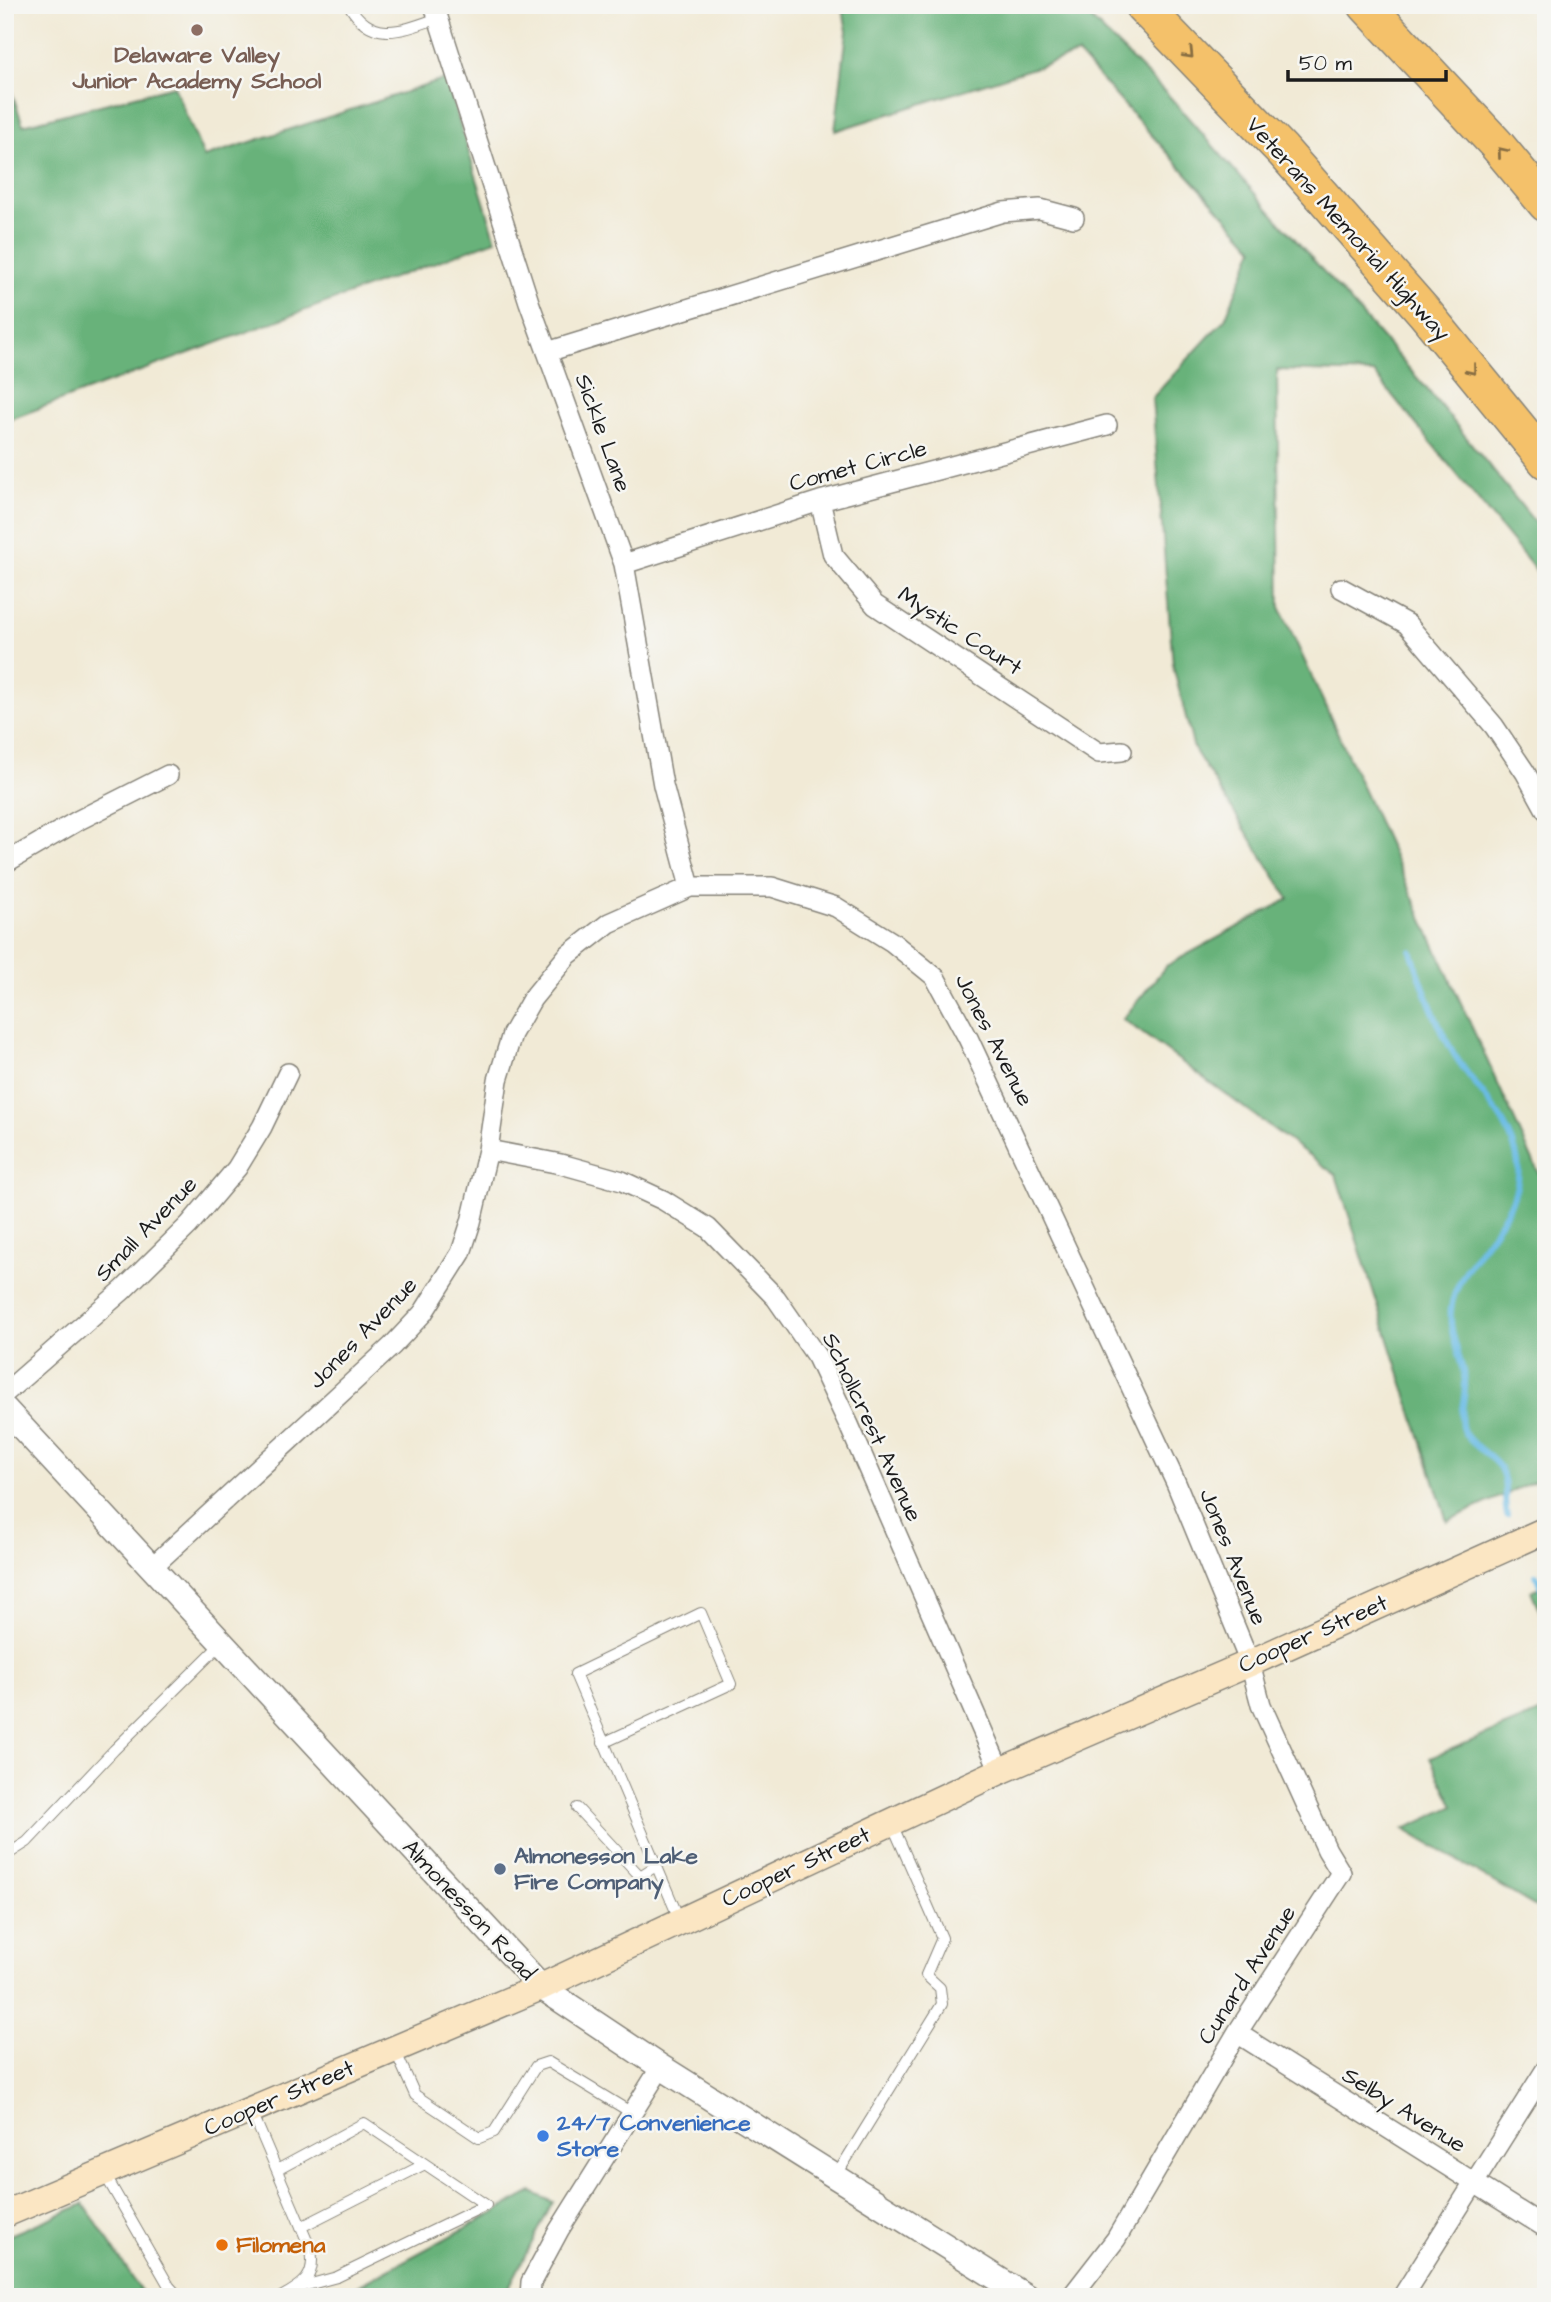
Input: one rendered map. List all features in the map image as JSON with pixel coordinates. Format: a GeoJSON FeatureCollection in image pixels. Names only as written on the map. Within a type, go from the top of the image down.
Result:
{"type":"FeatureCollection","features":[{"type":"Feature","properties":{"kind":"highway","name":"Veterans Memorial Highway"},"geometry":{"type":"LineString","coordinates":[[1142,5],[1282,150],[1425,313],[1546,461]]}},
{"type":"Feature","properties":{"kind":"highway"},"geometry":{"type":"LineString","coordinates":[[1366,5],[1496,144],[1546,204]]}},
{"type":"Feature","properties":{"kind":"main road","name":"Cooper Street"},"geometry":{"type":"LineString","coordinates":[[5,2214],[541,1987],[1000,1771],[1250,1663],[1546,1530]]}},
{"type":"Feature","properties":{"kind":"street","name":"Sickle Lane"},"geometry":{"type":"LineString","coordinates":[[436,12],[547,352],[625,564],[663,785],[690,887]]}},
{"type":"Feature","properties":{"kind":"street"},"geometry":{"type":"LineString","coordinates":[[547,352],[1003,212],[1040,209],[1074,218]]}},
{"type":"Feature","properties":{"kind":"street","name":"Comet Circle"},"geometry":{"type":"LineString","coordinates":[[625,564],[820,500],[1107,425]]}},
{"type":"Feature","properties":{"kind":"street","name":"Mystic Court"},"geometry":{"type":"LineString","coordinates":[[820,500],[833,555],[875,605],[1099,753],[1122,751]]}},
{"type":"Feature","properties":{"kind":"street"},"geometry":{"type":"LineString","coordinates":[[1341,588],[1407,624],[1494,726],[1525,772],[1546,810]]}},
{"type":"Feature","properties":{"kind":"street"},"geometry":{"type":"LineString","coordinates":[[5,863],[79,820],[167,775]]}},
{"type":"Feature","properties":{"kind":"street","name":"Jones Avenue"},"geometry":{"type":"LineString","coordinates":[[152,1567],[392,1346],[423,1313],[461,1253],[471,1222],[488,1150],[501,1068],[512,1034],[533,999],[568,955],[609,923],[690,887],[772,887],[835,907],[892,942],[935,977],[980,1062],[1176,1483],[1250,1663]]}},
{"type":"Feature","properties":{"kind":"street","name":"Small Avenue"},"geometry":{"type":"LineString","coordinates":[[5,1393],[123,1290],[189,1226],[237,1168],[262,1127],[288,1073]]}},
{"type":"Feature","properties":{"kind":"street","name":"Schollcrest Avenue"},"geometry":{"type":"LineString","coordinates":[[488,1150],[561,1164],[622,1181],[663,1200],[708,1228],[776,1298],[817,1357],[1000,1771]]}},
{"type":"Feature","properties":{"kind":"street","name":"Almonesson Road"},"geometry":{"type":"LineString","coordinates":[[5,1409],[541,1987],[661,2067],[1027,2297]]}},
{"type":"Feature","properties":{"kind":"street","name":"Cunard Avenue"},"geometry":{"type":"LineString","coordinates":[[1070,2297],[1116,2239],[1237,2033],[1341,1873],[1327,1850],[1261,1705],[1250,1663]]}},
{"type":"Feature","properties":{"kind":"street","name":"Selby Avenue"},"geometry":{"type":"LineString","coordinates":[[1237,2033],[1546,2228]]}},
{"type":"Feature","properties":{"kind":"street"},"geometry":{"type":"LineString","coordinates":[[530,2297],[531,2283],[559,2230],[661,2067]]}},
{"type":"Feature","properties":{"kind":"street"},"geometry":{"type":"LineString","coordinates":[[1402,2297],[1546,2069]]}},
{"type":"Feature","properties":{"kind":"lane"},"geometry":{"type":"LineString","coordinates":[[349,5],[368,25],[383,32],[401,31],[436,12]]}},
{"type":"Feature","properties":{"kind":"lane"},"geometry":{"type":"LineString","coordinates":[[603,1743],[731,1684],[701,1613],[575,1674],[603,1743],[680,1921]]}},
{"type":"Feature","properties":{"kind":"lane"},"geometry":{"type":"LineString","coordinates":[[5,1856],[27,1842],[114,1750],[222,1643]]}},
{"type":"Feature","properties":{"kind":"lane"},"geometry":{"type":"LineString","coordinates":[[577,1808],[640,1876],[656,1866]]}},
{"type":"Feature","properties":{"kind":"lane"},"geometry":{"type":"LineString","coordinates":[[836,2176],[942,2004],[940,1988],[926,1975],[942,1938],[891,1822]]}},
{"type":"Feature","properties":{"kind":"lane"},"geometry":{"type":"LineString","coordinates":[[394,2049],[415,2095],[479,2138],[494,2132],[536,2066],[548,2062],[632,2113]]}},
{"type":"Feature","properties":{"kind":"lane"},"geometry":{"type":"LineString","coordinates":[[251,2110],[311,2250],[314,2265],[300,2287]]}},
{"type":"Feature","properties":{"kind":"lane"},"geometry":{"type":"LineString","coordinates":[[277,2170],[364,2123],[486,2205],[337,2277],[300,2287],[281,2297]]}},
{"type":"Feature","properties":{"kind":"lane"},"geometry":{"type":"LineString","coordinates":[[301,2227],[425,2164]]}},
{"type":"Feature","properties":{"kind":"lane"},"geometry":{"type":"LineString","coordinates":[[104,2172],[169,2286],[178,2297]]}},
{"type":"Feature","properties":{"kind":"green space"},"geometry":{"type":"Polygon","coordinates":[[[842,5],[1077,5],[1170,97],[1427,389],[1546,536],[1546,583],[1374,373],[1277,370],[1280,607],[1546,1189],[1546,1476],[1447,1521],[1336,1175],[1123,1019],[1166,966],[1289,899],[1194,749],[1173,666],[1152,398],[1225,319],[1254,248],[1078,54],[835,131],[847,31],[842,5]]]}},
{"type":"Feature","properties":{"kind":"green space"},"geometry":{"type":"Polygon","coordinates":[[[5,72],[23,125],[174,86],[204,157],[446,79],[496,240],[5,421],[5,72]]]}},
{"type":"Feature","properties":{"kind":"green space"},"geometry":{"type":"Polygon","coordinates":[[[1546,1584],[1546,1625],[1531,1591],[1546,1584]]]}},
{"type":"Feature","properties":{"kind":"green space"},"geometry":{"type":"Polygon","coordinates":[[[1546,1710],[1546,1913],[1404,1829],[1454,1806],[1430,1758],[1546,1710]]]}},
{"type":"Feature","properties":{"kind":"green space"},"geometry":{"type":"Polygon","coordinates":[[[532,2192],[553,2202],[504,2297],[337,2297],[532,2192]]]}},
{"type":"Feature","properties":{"kind":"green space"},"geometry":{"type":"Polygon","coordinates":[[[84,2204],[145,2297],[5,2297],[5,2237],[84,2204]]]}},
{"type":"Feature","properties":{"kind":"waterway"},"geometry":{"type":"LineString","coordinates":[[1411,951],[1447,1042],[1501,1118],[1518,1163],[1517,1183],[1511,1202],[1502,1220],[1465,1271],[1451,1309],[1453,1337],[1465,1382],[1461,1418],[1463,1430],[1500,1468],[1504,1479],[1507,1515]]}},
{"type":"Feature","properties":{"kind":"waterway"},"geometry":{"type":"LineString","coordinates":[[1536,1575],[1546,1600]]}},
{"type":"Feature","properties":{"kind":"place","name":"Delaware Valley Junior Academy School"},"geometry":{"type":"Point","coordinates":[197,30]}},
{"type":"Feature","properties":{"kind":"place","name":"Almonesson Lake Fire Company"},"geometry":{"type":"Point","coordinates":[500,1869]}},
{"type":"Feature","properties":{"kind":"place","name":"24/7 Convenience Store"},"geometry":{"type":"Point","coordinates":[543,2136]}},
{"type":"Feature","properties":{"kind":"place","name":"Filomena"},"geometry":{"type":"Point","coordinates":[222,2245]}}]}
